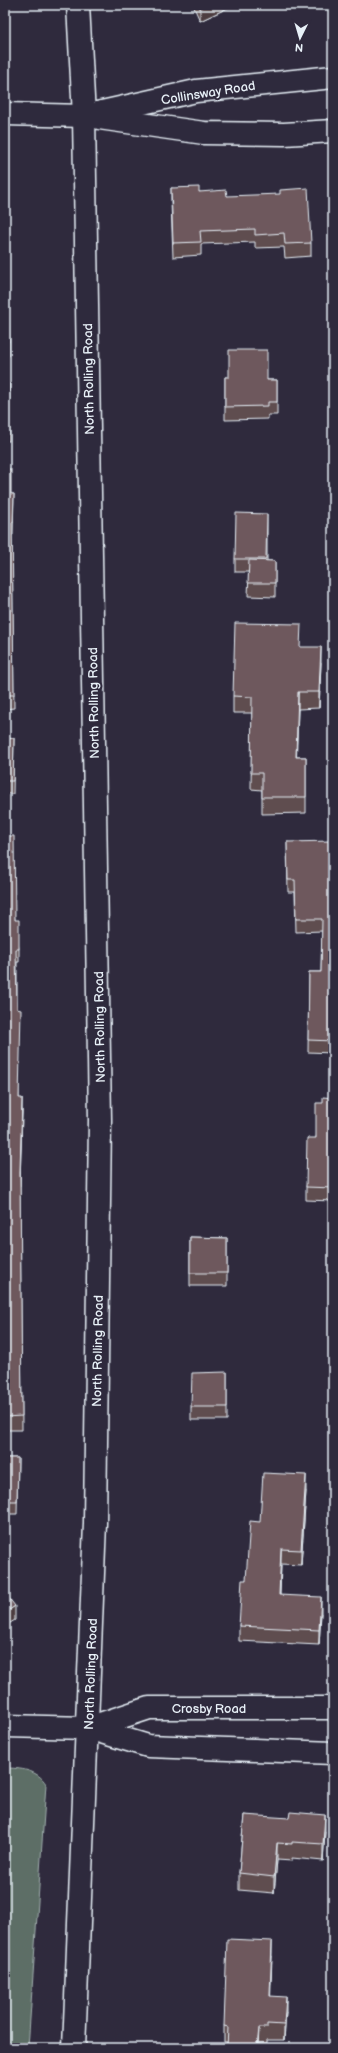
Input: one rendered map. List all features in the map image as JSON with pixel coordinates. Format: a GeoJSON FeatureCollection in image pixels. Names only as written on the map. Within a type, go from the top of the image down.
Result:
{"type":"FeatureCollection","features":[{"type":"Feature","properties":{"kind":"main road","name":"North Rolling Road"},"geometry":{"type":"LineString","coordinates":[[74,2048],[95,1523],[100,1120],[84,116],[78,5]]}},
{"type":"Feature","properties":{"kind":"main road","name":"Collinsway Road"},"geometry":{"type":"LineString","coordinates":[[84,116],[196,91],[333,77]]}},
{"type":"Feature","properties":{"kind":"main road","name":"Collinsway Road"},"geometry":{"type":"LineString","coordinates":[[5,114],[84,116],[204,133],[284,134],[333,131]]}},
{"type":"Feature","properties":{"kind":"main road","name":"Crosby Road"},"geometry":{"type":"LineString","coordinates":[[88,1728],[149,1708],[333,1708]]}},
{"type":"Feature","properties":{"kind":"main road","name":"Crosby Road"},"geometry":{"type":"LineString","coordinates":[[5,1726],[88,1728],[148,1746],[333,1753]]}},
{"type":"Feature","properties":{"kind":"green space"},"geometry":{"type":"Polygon","coordinates":[[[5,1768],[22,1769],[28,1771],[43,1779],[46,1784],[28,2048],[5,2048],[5,1768]]]}},
{"type":"Feature","properties":{"kind":"building"},"geometry":{"type":"Polygon","coordinates":[[[198,5],[205,5],[200,8],[198,5]]]}},
{"type":"Feature","properties":{"kind":"building"},"geometry":{"type":"Polygon","coordinates":[[[199,187],[199,192],[226,190],[227,196],[280,194],[280,190],[308,188],[311,243],[285,244],[284,233],[255,235],[255,229],[200,231],[201,242],[173,243],[171,188],[199,187]]]}},
{"type":"Feature","properties":{"kind":"building"},"geometry":{"type":"Polygon","coordinates":[[[5,291],[8,291],[9,342],[5,343],[5,291]]]}},
{"type":"Feature","properties":{"kind":"building"},"geometry":{"type":"Polygon","coordinates":[[[229,350],[267,350],[267,380],[277,380],[277,402],[268,402],[268,406],[225,407],[225,377],[229,377],[229,350]]]}},
{"type":"Feature","properties":{"kind":"building"},"geometry":{"type":"Polygon","coordinates":[[[5,384],[9,384],[9,428],[5,428],[5,384]]]}},
{"type":"Feature","properties":{"kind":"building"},"geometry":{"type":"Polygon","coordinates":[[[5,469],[11,469],[11,494],[14,494],[12,522],[14,695],[5,695],[5,469]]]}},
{"type":"Feature","properties":{"kind":"building"},"geometry":{"type":"Polygon","coordinates":[[[236,513],[267,514],[266,559],[235,559],[236,513]]]}},
{"type":"Feature","properties":{"kind":"building"},"geometry":{"type":"Polygon","coordinates":[[[249,560],[275,561],[275,583],[248,583],[249,560]]]}},
{"type":"Feature","properties":{"kind":"building"},"geometry":{"type":"Polygon","coordinates":[[[235,623],[301,624],[300,647],[321,647],[319,692],[298,692],[296,757],[306,757],[306,797],[262,797],[262,773],[251,773],[252,697],[233,696],[235,623]]]}},
{"type":"Feature","properties":{"kind":"building"},"geometry":{"type":"Polygon","coordinates":[[[14,738],[13,781],[5,781],[5,739],[14,738]]]}},
{"type":"Feature","properties":{"kind":"building"},"geometry":{"type":"Polygon","coordinates":[[[5,836],[14,836],[15,920],[19,920],[19,949],[16,949],[17,1009],[21,1010],[19,1098],[22,1098],[20,1173],[22,1416],[5,1417],[5,836]]]}},
{"type":"Feature","properties":{"kind":"building"},"geometry":{"type":"Polygon","coordinates":[[[332,841],[333,1041],[308,1040],[309,972],[321,972],[322,919],[296,919],[295,880],[288,880],[287,842],[332,841]]]}},
{"type":"Feature","properties":{"kind":"building"},"geometry":{"type":"Polygon","coordinates":[[[323,1097],[333,1098],[333,1188],[306,1187],[307,1138],[316,1138],[316,1103],[323,1103],[323,1097]]]}},
{"type":"Feature","properties":{"kind":"building"},"geometry":{"type":"Polygon","coordinates":[[[190,1237],[227,1238],[227,1273],[190,1273],[190,1237]]]}},
{"type":"Feature","properties":{"kind":"building"},"geometry":{"type":"Polygon","coordinates":[[[227,1372],[227,1407],[191,1407],[192,1373],[227,1372]]]}},
{"type":"Feature","properties":{"kind":"building"},"geometry":{"type":"Polygon","coordinates":[[[5,1458],[18,1458],[17,1501],[5,1501],[5,1458]]]}},
{"type":"Feature","properties":{"kind":"building"},"geometry":{"type":"Polygon","coordinates":[[[263,1473],[306,1475],[301,1550],[281,1549],[279,1595],[321,1597],[319,1630],[239,1626],[242,1580],[246,1580],[250,1521],[260,1522],[263,1473]]]}},
{"type":"Feature","properties":{"kind":"building"},"geometry":{"type":"Polygon","coordinates":[[[5,1593],[15,1606],[5,1613],[5,1593]]]}},
{"type":"Feature","properties":{"kind":"building"},"geometry":{"type":"Polygon","coordinates":[[[290,1812],[325,1815],[323,1844],[292,1842],[292,1844],[277,1843],[274,1877],[239,1873],[244,1815],[289,1818],[290,1812]]]}},
{"type":"Feature","properties":{"kind":"building"},"geometry":{"type":"Polygon","coordinates":[[[227,1939],[272,1941],[270,1996],[286,1997],[284,2025],[267,2024],[267,2028],[259,2028],[257,2048],[227,2048],[228,2027],[224,2026],[227,1939]]]}}]}
